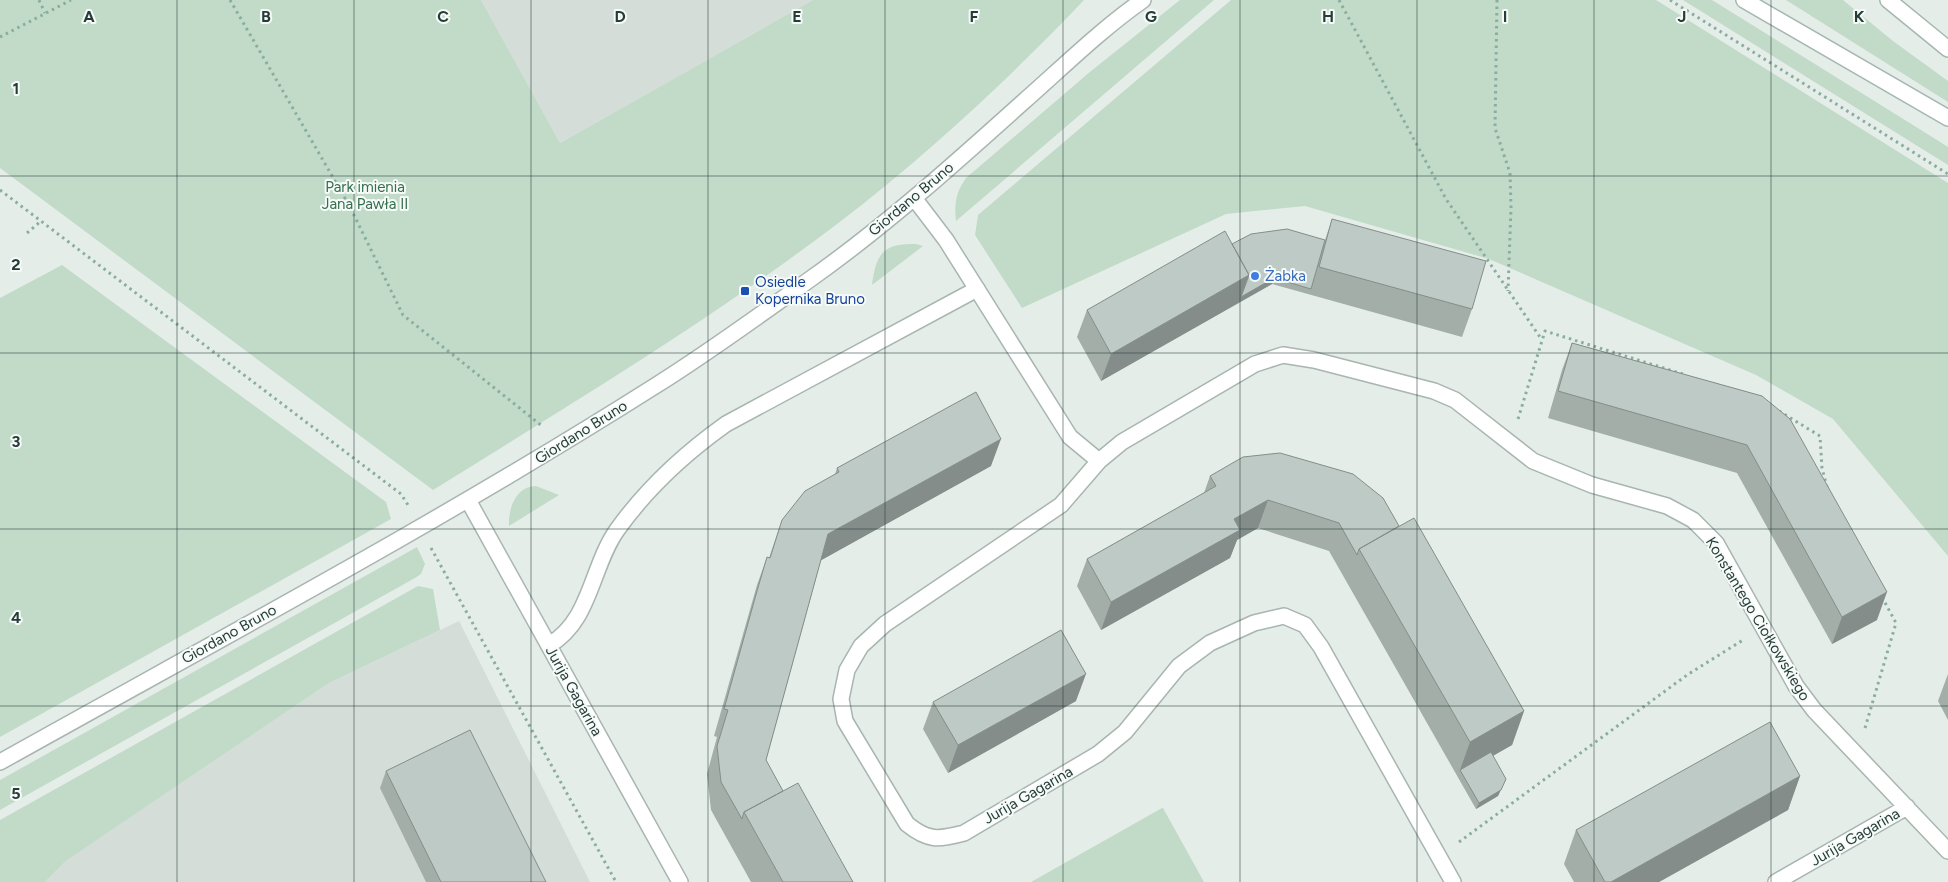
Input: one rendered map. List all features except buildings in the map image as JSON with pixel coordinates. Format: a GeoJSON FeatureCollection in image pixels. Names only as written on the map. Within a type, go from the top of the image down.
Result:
{"type":"FeatureCollection","features":[{"type":"Feature","properties":{"kind":"street","name":"Giordano Bruno"},"geometry":{"type":"LineString","coordinates":[[1108,25],[1127,0]]}},
{"type":"Feature","properties":{"kind":"street","name":"Giordano Bruno"},"geometry":{"type":"LineString","coordinates":[[0,762],[468,500],[557,447],[701,356],[811,279],[914,198],[1108,25],[1143,0]]}},
{"type":"Feature","properties":{"kind":"street"},"geometry":{"type":"LineString","coordinates":[[1744,0],[1948,118]]}},
{"type":"Feature","properties":{"kind":"street"},"geometry":{"type":"LineString","coordinates":[[1888,0],[1948,49]]}},
{"type":"Feature","properties":{"kind":"street"},"geometry":{"type":"LineString","coordinates":[[914,198],[946,240],[1070,437],[1098,461]]}},
{"type":"Feature","properties":{"kind":"street"},"geometry":{"type":"LineString","coordinates":[[549,645],[562,638],[574,624],[599,565],[616,532],[640,500],[700,442],[726,424],[977,289]]}},
{"type":"Feature","properties":{"kind":"street","name":"Konstantego Ciołkowskiego"},"geometry":{"type":"LineString","coordinates":[[1098,461],[1122,442],[1254,364],[1282,355],[1314,360],[1434,391],[1456,400],[1533,461],[1556,472],[1592,485],[1667,506],[1693,520],[1716,543],[1796,686],[1814,710],[1948,851]]}},
{"type":"Feature","properties":{"kind":"street","name":"Jurija Gagarina"},"geometry":{"type":"LineString","coordinates":[[1098,461],[1061,505],[1043,519],[885,624],[861,646],[846,670],[841,699],[845,721],[907,824],[921,836],[942,839],[964,832],[1098,754],[1125,732],[1179,666],[1210,643],[1254,623],[1284,616],[1305,625],[1321,647],[1453,882]]}},
{"type":"Feature","properties":{"kind":"street","name":"Jurija Gagarina"},"geometry":{"type":"LineString","coordinates":[[468,500],[680,882]]}},
{"type":"Feature","properties":{"kind":"street","name":"Jurija Gagarina"},"geometry":{"type":"LineString","coordinates":[[1776,882],[1907,807]]}},
{"type":"Feature","properties":{"kind":"path"},"geometry":{"type":"LineString","coordinates":[[39,0],[45,13]]}},
{"type":"Feature","properties":{"kind":"path"},"geometry":{"type":"LineString","coordinates":[[0,37],[71,0]]}},
{"type":"Feature","properties":{"kind":"path"},"geometry":{"type":"LineString","coordinates":[[230,0],[349,205],[403,315],[546,429]]}},
{"type":"Feature","properties":{"kind":"path"},"geometry":{"type":"LineString","coordinates":[[1339,0],[1446,199],[1542,340]]}},
{"type":"Feature","properties":{"kind":"path"},"geometry":{"type":"LineString","coordinates":[[1497,0],[1495,128],[1510,173],[1511,207],[1508,291]]}},
{"type":"Feature","properties":{"kind":"path"},"geometry":{"type":"LineString","coordinates":[[1670,0],[1948,174]]}},
{"type":"Feature","properties":{"kind":"path"},"geometry":{"type":"LineString","coordinates":[[0,190],[401,494],[616,882]]}},
{"type":"Feature","properties":{"kind":"path"},"geometry":{"type":"LineString","coordinates":[[26,233],[41,220]]}},
{"type":"Feature","properties":{"kind":"path"},"geometry":{"type":"LineString","coordinates":[[1511,444],[1544,331],[1687,376]]}},
{"type":"Feature","properties":{"kind":"path"},"geometry":{"type":"LineString","coordinates":[[1770,406],[1820,436],[1822,468],[1827,489]]}},
{"type":"Feature","properties":{"kind":"path"},"geometry":{"type":"LineString","coordinates":[[1857,755],[1896,623],[1878,590]]}},
{"type":"Feature","properties":{"kind":"path"},"geometry":{"type":"LineString","coordinates":[[1439,856],[1687,675],[1763,628]]}},
{"type":"Feature","properties":{"kind":"shaded area"},"geometry":{"type":"Polygon","coordinates":[[[481,0],[813,0],[560,143],[481,0]]]}},
{"type":"Feature","properties":{"kind":"shaded area"},"geometry":{"type":"Polygon","coordinates":[[[459,621],[590,882],[45,882],[66,861],[329,683],[459,621]]]}},
{"type":"Feature","properties":{"kind":"green space","name":"Park imienia Jana Pawła II"},"geometry":{"type":"Polygon","coordinates":[[[0,0],[481,0],[560,143],[813,0],[1084,0],[967,115],[841,221],[742,293],[691,327],[433,490],[0,168],[0,0]]]}},
{"type":"Feature","properties":{"kind":"green space"},"geometry":{"type":"Polygon","coordinates":[[[1180,0],[1214,0],[956,221],[956,198],[966,178],[1091,71],[1180,0]]]}},
{"type":"Feature","properties":{"kind":"green space"},"geometry":{"type":"Polygon","coordinates":[[[1231,0],[1656,0],[1948,183],[1948,556],[1833,419],[1756,375],[1489,259],[1305,206],[1226,214],[1022,308],[975,235],[978,215],[1231,0]]]}},
{"type":"Feature","properties":{"kind":"green space"},"geometry":{"type":"Polygon","coordinates":[[[1683,0],[1712,0],[1929,135],[1948,147],[1948,165],[1683,0]]]}},
{"type":"Feature","properties":{"kind":"green space"},"geometry":{"type":"Polygon","coordinates":[[[1786,0],[1843,0],[1893,41],[1948,81],[1948,102],[1786,0]]]}},
{"type":"Feature","properties":{"kind":"green space"},"geometry":{"type":"Polygon","coordinates":[[[916,244],[923,246],[872,285],[876,265],[883,252],[896,246],[916,244]]]}},
{"type":"Feature","properties":{"kind":"green space"},"geometry":{"type":"Polygon","coordinates":[[[62,265],[386,502],[391,519],[0,737],[0,298],[62,265]]]}},
{"type":"Feature","properties":{"kind":"green space"},"geometry":{"type":"Polygon","coordinates":[[[536,486],[559,495],[509,526],[510,513],[518,494],[529,487],[536,486]]]}},
{"type":"Feature","properties":{"kind":"green space"},"geometry":{"type":"Polygon","coordinates":[[[417,547],[425,564],[421,574],[415,578],[0,810],[0,780],[417,547]]]}},
{"type":"Feature","properties":{"kind":"green space"},"geometry":{"type":"Polygon","coordinates":[[[418,586],[433,589],[440,630],[329,683],[66,861],[45,882],[0,882],[0,820],[418,586]]]}},
{"type":"Feature","properties":{"kind":"green space"},"geometry":{"type":"Polygon","coordinates":[[[1162,808],[1204,882],[1031,882],[1162,808]]]}},
{"type":"Feature","properties":{"kind":"place","name":"Żabka"},"geometry":{"type":"Point","coordinates":[1255,276]}},
{"type":"Feature","properties":{"kind":"place","name":"Osiedle Kopernika Bruno"},"geometry":{"type":"Point","coordinates":[745,291]}}]}
